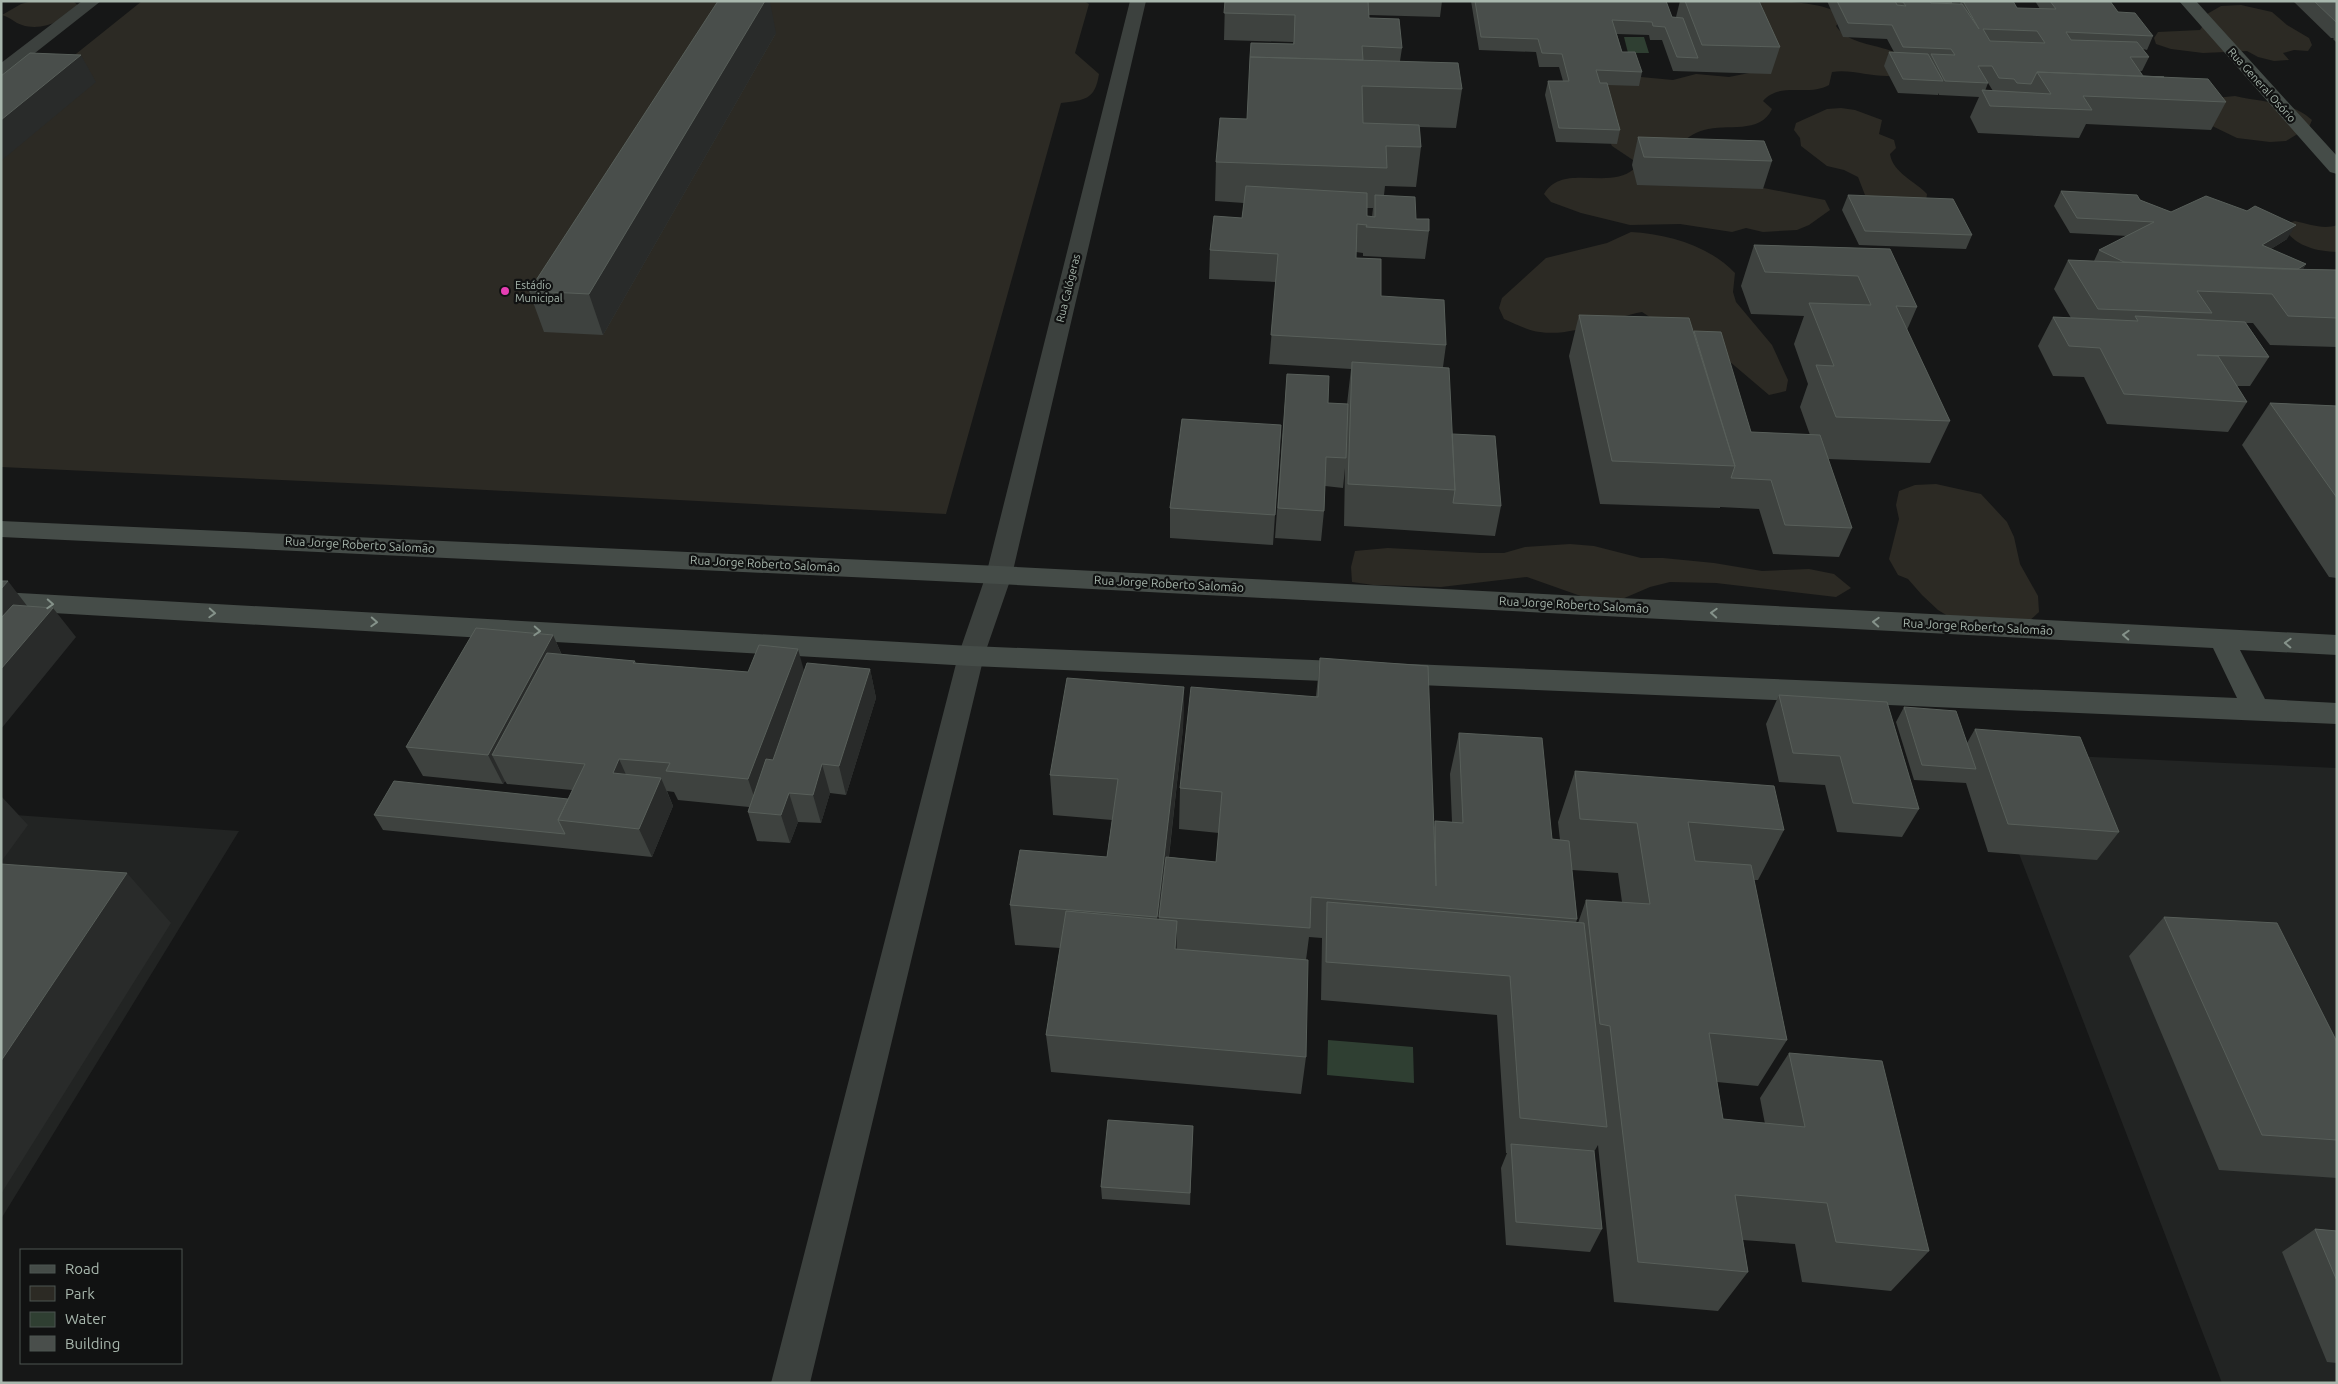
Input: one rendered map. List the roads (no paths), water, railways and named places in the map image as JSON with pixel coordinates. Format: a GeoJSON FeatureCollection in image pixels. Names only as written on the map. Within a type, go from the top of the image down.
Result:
{"type":"FeatureCollection","features":[{"type":"Feature","properties":{"kind":"main road","name":"Rua General Osório"},"geometry":{"type":"LineString","coordinates":[[2187,1],[2337,168]]}},
{"type":"Feature","properties":{"kind":"main road","name":"Rua Jorge Roberto Salomão"},"geometry":{"type":"LineString","coordinates":[[1,529],[999,575],[2337,645]]}},
{"type":"Feature","properties":{"kind":"main road"},"geometry":{"type":"LineString","coordinates":[[1,601],[971,656],[2256,709],[2337,714]]}},
{"type":"Feature","properties":{"kind":"main road"},"geometry":{"type":"LineString","coordinates":[[2222,640],[2256,709]]}},
{"type":"Feature","properties":{"kind":"street"},"geometry":{"type":"LineString","coordinates":[[1,71],[93,1]]}},
{"type":"Feature","properties":{"kind":"street","name":"Rua Calógeras"},"geometry":{"type":"LineString","coordinates":[[790,1383],[971,656],[999,575],[1138,1]]}},
{"type":"Feature","properties":{"kind":"water"},"geometry":{"type":"Polygon","coordinates":[[[1624,37],[1644,37],[1649,53],[1628,53],[1624,37]]]}},
{"type":"Feature","properties":{"kind":"water"},"geometry":{"type":"Polygon","coordinates":[[[1328,1040],[1413,1047],[1414,1083],[1327,1075],[1328,1040]]]}},
{"type":"Feature","properties":{"kind":"place","name":"Estádio Municipal"},"geometry":{"type":"Point","coordinates":[505,291]}}]}
